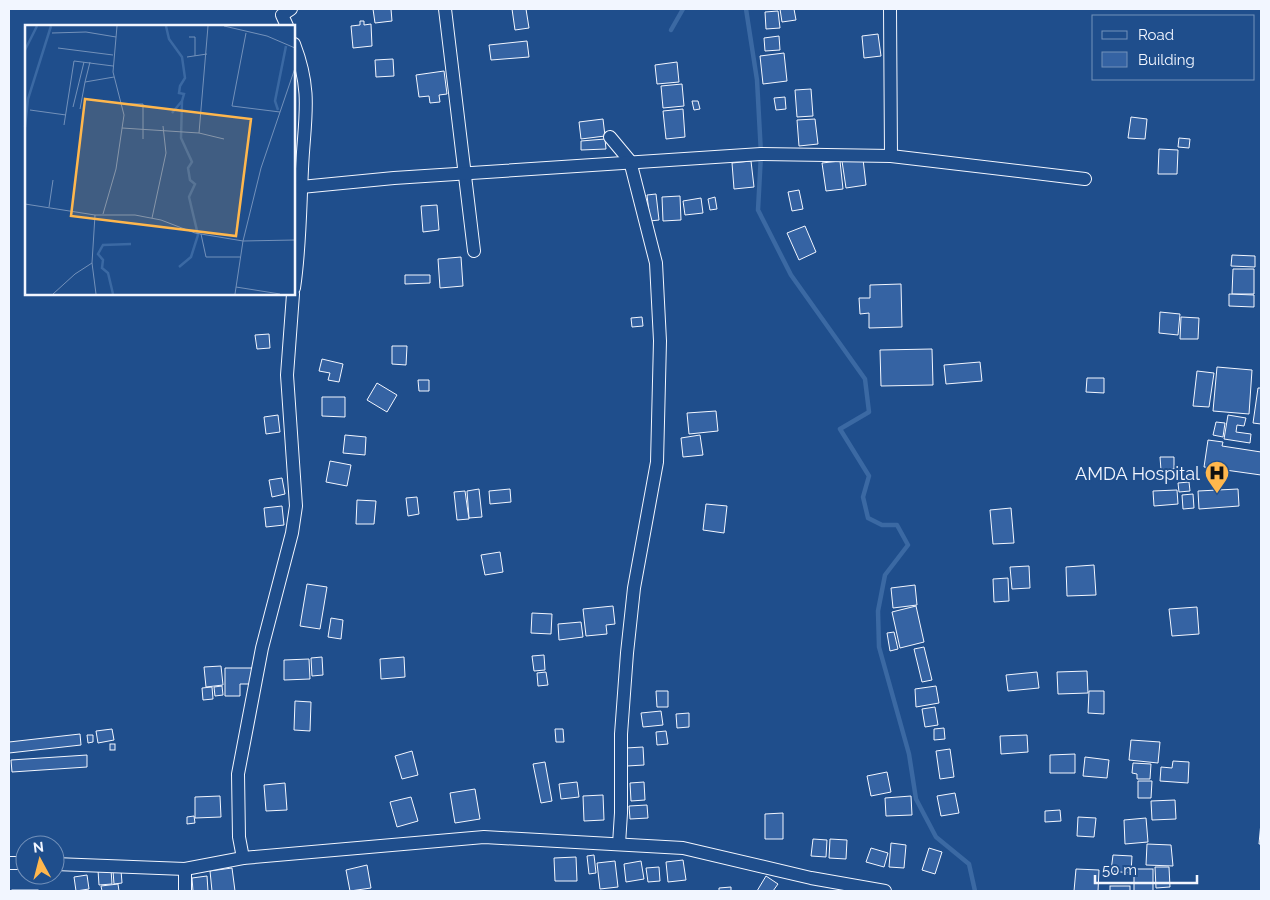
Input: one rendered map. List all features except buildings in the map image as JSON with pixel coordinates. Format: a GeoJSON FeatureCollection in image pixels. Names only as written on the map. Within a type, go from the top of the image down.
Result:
{"type":"FeatureCollection","features":[{"type":"Feature","properties":{"kind":"street"},"geometry":{"type":"LineString","coordinates":[[287,25],[282,15],[293,9]]}},
{"type":"Feature","properties":{"kind":"street"},"geometry":{"type":"LineString","coordinates":[[445,9],[465,174],[465,192],[474,251]]}},
{"type":"Feature","properties":{"kind":"street"},"geometry":{"type":"LineString","coordinates":[[890,9],[891,156]]}},
{"type":"Feature","properties":{"kind":"street"},"geometry":{"type":"LineString","coordinates":[[295,48],[306,86],[299,255],[295,281]]}},
{"type":"Feature","properties":{"kind":"street"},"geometry":{"type":"LineString","coordinates":[[610,137],[630,161],[656,263],[660,341],[657,462],[634,588],[626,653],[621,734],[619,844]]}},
{"type":"Feature","properties":{"kind":"street"},"geometry":{"type":"LineString","coordinates":[[301,187],[394,178],[630,161],[761,154],[891,156],[1085,179]]}},
{"type":"Feature","properties":{"kind":"street"},"geometry":{"type":"LineString","coordinates":[[243,858],[239,837],[238,774],[262,648],[292,533],[296,506],[287,375],[293,295]]}},
{"type":"Feature","properties":{"kind":"street"},"geometry":{"type":"LineString","coordinates":[[65,864],[185,868],[243,858],[484,837],[683,848],[811,878],[885,891]]}},
{"type":"Feature","properties":{"kind":"street"},"geometry":{"type":"LineString","coordinates":[[185,868],[185,891]]}},
{"type":"Feature","properties":{"kind":"waterway"},"geometry":{"type":"LineString","coordinates":[[671,30],[683,9]]}},
{"type":"Feature","properties":{"kind":"waterway"},"geometry":{"type":"LineString","coordinates":[[746,9],[757,80],[761,154],[758,210],[791,275],[865,379],[869,412],[840,429],[869,476],[863,497],[868,518],[882,525],[897,525],[908,545],[885,575],[878,611],[879,647],[909,754],[916,799],[936,837],[969,864],[975,891]]}},
{"type":"Feature","properties":{"kind":"place","name":"AMDA Hospital"},"geometry":{"type":"Point","coordinates":[1217,494]}}]}
